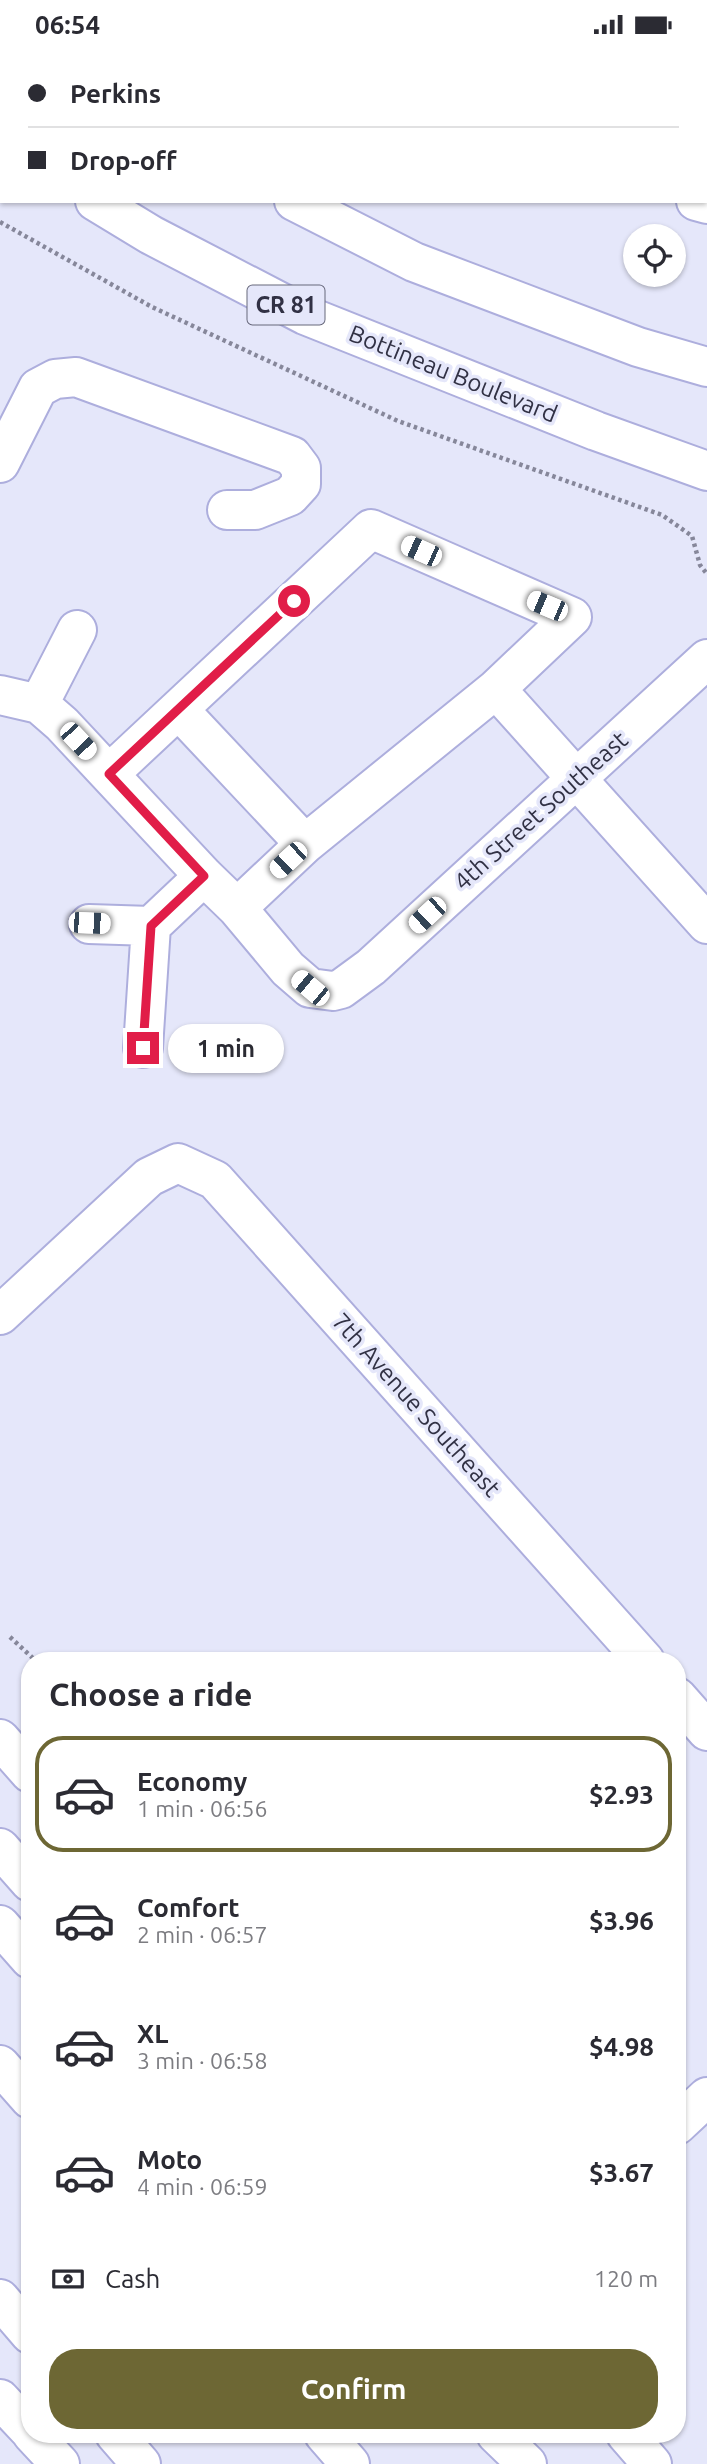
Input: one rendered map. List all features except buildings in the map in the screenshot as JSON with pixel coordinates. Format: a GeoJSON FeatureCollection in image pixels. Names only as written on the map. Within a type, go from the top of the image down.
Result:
{"type":"FeatureCollection","features":[{"type":"Feature","properties":{"kind":"main road","name":"Bottineau Boulevard"},"geometry":{"type":"LineString","coordinates":[[98,203],[151,236],[305,315],[596,431],[707,471]]}},
{"type":"Feature","properties":{"kind":"main road"},"geometry":{"type":"LineString","coordinates":[[298,203],[414,263],[568,319],[638,348],[707,367]]}},
{"type":"Feature","properties":{"kind":"main road"},"geometry":{"type":"LineString","coordinates":[[0,463],[38,389],[55,379],[76,377],[292,456],[301,468],[301,484],[290,496],[255,510],[227,510]]}},
{"type":"Feature","properties":{"kind":"main road"},"geometry":{"type":"LineString","coordinates":[[0,695],[39,704],[237,908],[305,844],[496,689],[572,617],[371,529],[109,774]]}},
{"type":"Feature","properties":{"kind":"main road"},"geometry":{"type":"LineString","coordinates":[[39,704],[77,630]]}},
{"type":"Feature","properties":{"kind":"main road","name":"4th Street Southeast"},"geometry":{"type":"LineString","coordinates":[[237,908],[288,969],[310,988],[333,991],[341,989],[371,967],[707,659]]}},
{"type":"Feature","properties":{"kind":"main road"},"geometry":{"type":"LineString","coordinates":[[496,689],[707,924]]}},
{"type":"Feature","properties":{"kind":"main road"},"geometry":{"type":"LineString","coordinates":[[179,710],[305,844]]}},
{"type":"Feature","properties":{"kind":"main road"},"geometry":{"type":"LineString","coordinates":[[143,1048],[151,926],[204,876]]}},
{"type":"Feature","properties":{"kind":"main road"},"geometry":{"type":"LineString","coordinates":[[89,923],[151,926]]}},
{"type":"Feature","properties":{"kind":"main road","name":"7th Avenue Southeast"},"geometry":{"type":"LineString","coordinates":[[0,1315],[149,1177],[178,1163],[215,1180],[637,1652]]}},
{"type":"Feature","properties":{"kind":"main road"},"geometry":{"type":"LineString","coordinates":[[686,1707],[707,1731]]}},
{"type":"Feature","properties":{"kind":"main road"},"geometry":{"type":"LineString","coordinates":[[0,1739],[21,1763]]}},
{"type":"Feature","properties":{"kind":"main road"},"geometry":{"type":"LineString","coordinates":[[0,1848],[21,1872]]}},
{"type":"Feature","properties":{"kind":"main road"},"geometry":{"type":"LineString","coordinates":[[0,1924],[21,1948]]}},
{"type":"Feature","properties":{"kind":"main road"},"geometry":{"type":"LineString","coordinates":[[0,2065],[21,2089]]}},
{"type":"Feature","properties":{"kind":"main road"},"geometry":{"type":"LineString","coordinates":[[686,2117],[707,2097]]}},
{"type":"Feature","properties":{"kind":"main road"},"geometry":{"type":"LineString","coordinates":[[0,2299],[21,2324]]}},
{"type":"Feature","properties":{"kind":"main road"},"geometry":{"type":"LineString","coordinates":[[0,2399],[21,2422]]}},
{"type":"Feature","properties":{"kind":"main road"},"geometry":{"type":"LineString","coordinates":[[40,2443],[60,2464]]}},
{"type":"Feature","properties":{"kind":"main road"},"geometry":{"type":"LineString","coordinates":[[124,2443],[141,2464]]}},
{"type":"Feature","properties":{"kind":"main road"},"geometry":{"type":"LineString","coordinates":[[332,2443],[350,2464]]}},
{"type":"Feature","properties":{"kind":"main road"},"geometry":{"type":"LineString","coordinates":[[505,2443],[527,2464]]}},
{"type":"Feature","properties":{"kind":"main road"},"geometry":{"type":"LineString","coordinates":[[520,2443],[538,2464]]}},
{"type":"Feature","properties":{"kind":"main road"},"geometry":{"type":"LineString","coordinates":[[634,2443],[652,2464]]}},
{"type":"Feature","properties":{"kind":"path"},"geometry":{"type":"LineString","coordinates":[[0,222],[152,307],[398,421],[662,515],[692,536],[700,565],[707,574]]}},
{"type":"Feature","properties":{"kind":"path"},"geometry":{"type":"LineString","coordinates":[[10,1637],[26,1652]]}},
{"type":"Feature","properties":{"kind":"route"},"geometry":{"type":"LineString","coordinates":[[143,1048],[151,926],[204,876],[109,774],[294,601]]}}]}
